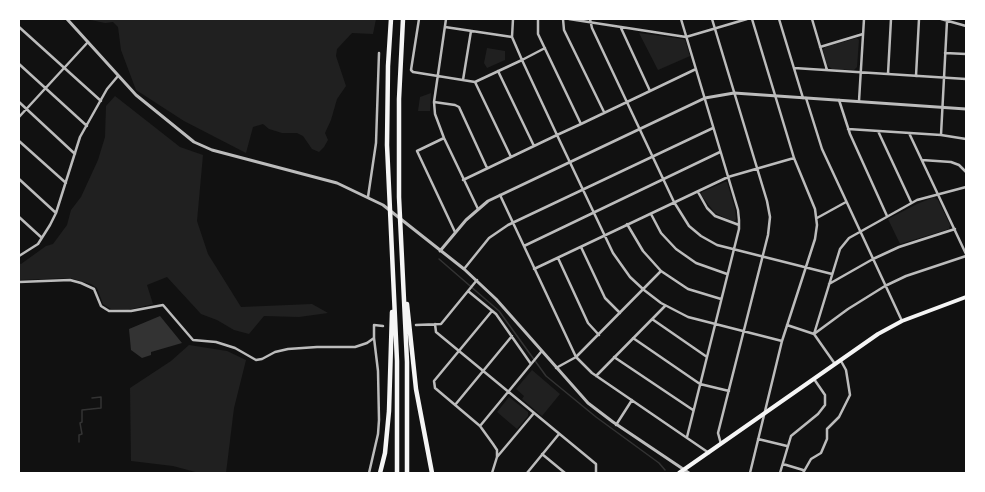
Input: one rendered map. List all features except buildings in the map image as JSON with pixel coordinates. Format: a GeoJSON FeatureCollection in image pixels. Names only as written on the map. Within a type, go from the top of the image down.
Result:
{"type":"FeatureCollection","features":[{"type":"Feature","properties":{"kind":"highway"},"geometry":{"type":"LineString","coordinates":[[391,19],[387,106],[388,192],[398,392],[397,473]]}},
{"type":"Feature","properties":{"kind":"highway"},"geometry":{"type":"LineString","coordinates":[[403,19],[399,99],[398,197],[403,273],[408,405],[407,473]]}},
{"type":"Feature","properties":{"kind":"highway"},"geometry":{"type":"LineString","coordinates":[[380,473],[385,453],[389,411],[392,272]]}},
{"type":"Feature","properties":{"kind":"highway"},"geometry":{"type":"LineString","coordinates":[[403,273],[416,388],[432,473]]}},
{"type":"Feature","properties":{"kind":"main road"},"geometry":{"type":"LineString","coordinates":[[681,472],[878,334],[902,321],[966,297]]}},
{"type":"Feature","properties":{"kind":"street"},"geometry":{"type":"LineString","coordinates":[[67,19],[118,76],[154,111],[187,137],[202,146],[337,183],[368,197],[402,219],[477,280],[496,299],[588,403],[681,472],[689,473]]}},
{"type":"Feature","properties":{"kind":"street"},"geometry":{"type":"LineString","coordinates":[[419,19],[411,70],[413,72],[475,82],[545,48]]}},
{"type":"Feature","properties":{"kind":"street"},"geometry":{"type":"LineString","coordinates":[[446,19],[434,102],[437,121],[463,180],[478,209]]}},
{"type":"Feature","properties":{"kind":"street"},"geometry":{"type":"LineString","coordinates":[[512,19],[512,37],[522,60],[604,235],[624,270],[644,290],[665,306],[688,317],[782,341]]}},
{"type":"Feature","properties":{"kind":"street"},"geometry":{"type":"LineString","coordinates":[[538,19],[538,34],[581,124]]}},
{"type":"Feature","properties":{"kind":"street"},"geometry":{"type":"LineString","coordinates":[[563,19],[564,30],[604,112]]}},
{"type":"Feature","properties":{"kind":"street"},"geometry":{"type":"LineString","coordinates":[[569,19],[590,21],[621,28],[686,37],[747,19]]}},
{"type":"Feature","properties":{"kind":"street"},"geometry":{"type":"LineString","coordinates":[[681,19],[738,210],[739,225],[687,437]]}},
{"type":"Feature","properties":{"kind":"street"},"geometry":{"type":"LineString","coordinates":[[712,19],[770,217],[768,235],[763,256],[718,433],[721,445]]}},
{"type":"Feature","properties":{"kind":"street"},"geometry":{"type":"LineString","coordinates":[[750,473],[782,341],[815,239],[817,218],[794,158],[752,19]]}},
{"type":"Feature","properties":{"kind":"street"},"geometry":{"type":"LineString","coordinates":[[779,19],[822,149],[902,321]]}},
{"type":"Feature","properties":{"kind":"street"},"geometry":{"type":"LineString","coordinates":[[813,19],[828,70]]}},
{"type":"Feature","properties":{"kind":"street"},"geometry":{"type":"LineString","coordinates":[[859,101],[864,19]]}},
{"type":"Feature","properties":{"kind":"street"},"geometry":{"type":"LineString","coordinates":[[888,74],[892,19]]}},
{"type":"Feature","properties":{"kind":"street"},"geometry":{"type":"LineString","coordinates":[[916,76],[919,19]]}},
{"type":"Feature","properties":{"kind":"street"},"geometry":{"type":"LineString","coordinates":[[941,19],[966,26]]}},
{"type":"Feature","properties":{"kind":"street"},"geometry":{"type":"LineString","coordinates":[[590,21],[652,156],[674,202],[687,224],[698,234],[716,244],[832,274]]}},
{"type":"Feature","properties":{"kind":"street"},"geometry":{"type":"LineString","coordinates":[[940,135],[947,21]]}},
{"type":"Feature","properties":{"kind":"street"},"geometry":{"type":"LineString","coordinates":[[19,27],[101,101]]}},
{"type":"Feature","properties":{"kind":"street"},"geometry":{"type":"LineString","coordinates":[[445,27],[512,37]]}},
{"type":"Feature","properties":{"kind":"street"},"geometry":{"type":"LineString","coordinates":[[621,28],[650,91]]}},
{"type":"Feature","properties":{"kind":"street"},"geometry":{"type":"LineString","coordinates":[[463,80],[471,31]]}},
{"type":"Feature","properties":{"kind":"street"},"geometry":{"type":"LineString","coordinates":[[820,47],[863,34]]}},
{"type":"Feature","properties":{"kind":"street"},"geometry":{"type":"LineString","coordinates":[[19,117],[88,42]]}},
{"type":"Feature","properties":{"kind":"street"},"geometry":{"type":"LineString","coordinates":[[945,52],[966,54]]}},
{"type":"Feature","properties":{"kind":"street"},"geometry":{"type":"LineString","coordinates":[[368,197],[375,149],[379,53]]}},
{"type":"Feature","properties":{"kind":"street"},"geometry":{"type":"LineString","coordinates":[[19,64],[86,126]]}},
{"type":"Feature","properties":{"kind":"street"},"geometry":{"type":"LineString","coordinates":[[794,68],[966,79]]}},
{"type":"Feature","properties":{"kind":"street"},"geometry":{"type":"LineString","coordinates":[[463,180],[696,69]]}},
{"type":"Feature","properties":{"kind":"street"},"geometry":{"type":"LineString","coordinates":[[498,71],[534,146]]}},
{"type":"Feature","properties":{"kind":"street"},"geometry":{"type":"LineString","coordinates":[[19,256],[30,251],[42,238],[56,213],[80,138],[107,89],[118,76]]}},
{"type":"Feature","properties":{"kind":"street"},"geometry":{"type":"LineString","coordinates":[[475,82],[511,157]]}},
{"type":"Feature","properties":{"kind":"street"},"geometry":{"type":"LineString","coordinates":[[440,251],[478,209],[500,195],[705,98],[734,93],[942,106],[966,109]]}},
{"type":"Feature","properties":{"kind":"street"},"geometry":{"type":"LineString","coordinates":[[840,100],[848,129],[887,216]]}},
{"type":"Feature","properties":{"kind":"street"},"geometry":{"type":"LineString","coordinates":[[19,102],[75,154]]}},
{"type":"Feature","properties":{"kind":"street"},"geometry":{"type":"LineString","coordinates":[[434,102],[459,107],[488,168]]}},
{"type":"Feature","properties":{"kind":"street"},"geometry":{"type":"LineString","coordinates":[[464,269],[489,238],[513,222],[713,128]]}},
{"type":"Feature","properties":{"kind":"street"},"geometry":{"type":"LineString","coordinates":[[848,129],[940,135],[966,139]]}},
{"type":"Feature","properties":{"kind":"street"},"geometry":{"type":"LineString","coordinates":[[878,131],[911,202]]}},
{"type":"Feature","properties":{"kind":"street"},"geometry":{"type":"LineString","coordinates":[[814,334],[853,306],[885,286],[906,276],[966,255],[909,133]]}},
{"type":"Feature","properties":{"kind":"street"},"geometry":{"type":"LineString","coordinates":[[444,138],[417,151],[456,232]]}},
{"type":"Feature","properties":{"kind":"street"},"geometry":{"type":"LineString","coordinates":[[19,141],[66,183]]}},
{"type":"Feature","properties":{"kind":"street"},"geometry":{"type":"LineString","coordinates":[[524,246],[720,152]]}},
{"type":"Feature","properties":{"kind":"street"},"geometry":{"type":"LineString","coordinates":[[534,269],[728,177],[794,158]]}},
{"type":"Feature","properties":{"kind":"street"},"geometry":{"type":"LineString","coordinates":[[922,160],[951,162],[958,165],[966,172]]}},
{"type":"Feature","properties":{"kind":"street"},"geometry":{"type":"LineString","coordinates":[[19,179],[56,213]]}},
{"type":"Feature","properties":{"kind":"street"},"geometry":{"type":"LineString","coordinates":[[814,334],[842,246],[849,238],[911,202],[938,193],[966,187]]}},
{"type":"Feature","properties":{"kind":"street"},"geometry":{"type":"LineString","coordinates":[[698,192],[705,205],[715,216],[739,225]]}},
{"type":"Feature","properties":{"kind":"street"},"geometry":{"type":"LineString","coordinates":[[500,195],[576,357],[596,376],[709,453]]}},
{"type":"Feature","properties":{"kind":"street"},"geometry":{"type":"LineString","coordinates":[[817,218],[846,202]]}},
{"type":"Feature","properties":{"kind":"street"},"geometry":{"type":"LineString","coordinates":[[651,214],[661,233],[676,250],[700,266],[727,274]]}},
{"type":"Feature","properties":{"kind":"street"},"geometry":{"type":"LineString","coordinates":[[19,217],[42,238]]}},
{"type":"Feature","properties":{"kind":"street"},"geometry":{"type":"LineString","coordinates":[[627,224],[643,251],[662,271],[688,289],[721,299]]}},
{"type":"Feature","properties":{"kind":"street"},"geometry":{"type":"LineString","coordinates":[[829,284],[873,258],[899,247],[955,229]]}},
{"type":"Feature","properties":{"kind":"street"},"geometry":{"type":"LineString","coordinates":[[581,247],[605,298],[620,313]]}},
{"type":"Feature","properties":{"kind":"street"},"geometry":{"type":"LineString","coordinates":[[558,258],[588,323],[599,335]]}},
{"type":"Feature","properties":{"kind":"street"},"geometry":{"type":"LineString","coordinates":[[556,368],[576,357],[662,271]]}},
{"type":"Feature","properties":{"kind":"street"},"geometry":{"type":"LineString","coordinates":[[19,282],[70,280],[81,283],[94,289],[101,306],[109,311],[131,311],[163,305],[193,340],[216,342],[235,348],[256,360],[262,359],[275,352],[288,349],[355,347],[367,343],[374,338]]}},
{"type":"Feature","properties":{"kind":"street"},"geometry":{"type":"LineString","coordinates":[[416,325],[441,324],[477,280]]}},
{"type":"Feature","properties":{"kind":"street"},"geometry":{"type":"LineString","coordinates":[[469,290],[492,311],[532,363]]}},
{"type":"Feature","properties":{"kind":"street"},"geometry":{"type":"LineString","coordinates":[[596,376],[665,306]]}},
{"type":"Feature","properties":{"kind":"street"},"geometry":{"type":"LineString","coordinates":[[492,311],[434,381],[435,388],[480,426],[497,450],[492,473]]}},
{"type":"Feature","properties":{"kind":"street"},"geometry":{"type":"LineString","coordinates":[[652,319],[707,357]]}},
{"type":"Feature","properties":{"kind":"street"},"geometry":{"type":"LineString","coordinates":[[435,324],[436,332],[596,464],[596,473]]}},
{"type":"Feature","properties":{"kind":"street"},"geometry":{"type":"LineString","coordinates":[[369,473],[378,434],[379,420],[378,371],[374,325],[384,326]]}},
{"type":"Feature","properties":{"kind":"street"},"geometry":{"type":"LineString","coordinates":[[787,325],[814,334],[836,364]]}},
{"type":"Feature","properties":{"kind":"street"},"geometry":{"type":"LineString","coordinates":[[455,405],[512,336]]}},
{"type":"Feature","properties":{"kind":"street"},"geometry":{"type":"LineString","coordinates":[[633,338],[700,384],[729,391]]}},
{"type":"Feature","properties":{"kind":"street"},"geometry":{"type":"LineString","coordinates":[[480,426],[542,352]]}},
{"type":"Feature","properties":{"kind":"street"},"geometry":{"type":"LineString","coordinates":[[614,357],[693,410]]}},
{"type":"Feature","properties":{"kind":"street"},"geometry":{"type":"LineString","coordinates":[[782,464],[803,472],[811,458],[821,453],[827,439],[827,429],[839,417],[850,395],[846,370],[841,361]]}},
{"type":"Feature","properties":{"kind":"street"},"geometry":{"type":"LineString","coordinates":[[780,473],[787,446],[794,432],[818,414],[825,405],[825,395],[814,379]]}},
{"type":"Feature","properties":{"kind":"street"},"geometry":{"type":"LineString","coordinates":[[616,424],[632,400]]}},
{"type":"Feature","properties":{"kind":"street"},"geometry":{"type":"LineString","coordinates":[[496,457],[534,413]]}},
{"type":"Feature","properties":{"kind":"street"},"geometry":{"type":"LineString","coordinates":[[527,473],[559,434]]}},
{"type":"Feature","properties":{"kind":"street"},"geometry":{"type":"LineString","coordinates":[[758,439],[787,446]]}},
{"type":"Feature","properties":{"kind":"street"},"geometry":{"type":"LineString","coordinates":[[542,454],[565,473]]}},
{"type":"Feature","properties":{"kind":"shaded area"},"geometry":{"type":"Polygon","coordinates":[[[86,19],[376,19],[373,34],[352,33],[337,49],[336,56],[346,86],[337,99],[331,120],[325,133],[328,140],[324,147],[319,152],[312,149],[303,136],[297,133],[282,133],[269,129],[263,124],[253,127],[246,153],[184,121],[136,90],[121,50],[118,27],[113,22],[105,23],[86,19]]]}},
{"type":"Feature","properties":{"kind":"shaded area"},"geometry":{"type":"Polygon","coordinates":[[[639,33],[683,39],[685,40],[690,56],[658,70],[639,33]]]}},
{"type":"Feature","properties":{"kind":"shaded area"},"geometry":{"type":"Polygon","coordinates":[[[857,38],[859,40],[857,67],[854,70],[832,69],[827,65],[823,50],[825,47],[857,38]]]}},
{"type":"Feature","properties":{"kind":"shaded area"},"geometry":{"type":"Polygon","coordinates":[[[487,48],[505,51],[505,60],[487,68],[484,63],[487,48]]]}},
{"type":"Feature","properties":{"kind":"shaded area"},"geometry":{"type":"Polygon","coordinates":[[[431,93],[430,111],[418,111],[420,97],[431,93]]]}},
{"type":"Feature","properties":{"kind":"shaded area"},"geometry":{"type":"Polygon","coordinates":[[[115,96],[180,147],[203,155],[197,221],[208,254],[241,307],[312,304],[328,313],[299,317],[264,316],[249,334],[234,330],[217,320],[201,314],[167,277],[147,285],[153,304],[128,310],[111,309],[103,304],[97,288],[91,284],[70,278],[19,280],[19,263],[21,264],[46,246],[53,244],[67,225],[71,210],[81,197],[98,160],[105,137],[106,106],[115,96]]]}},
{"type":"Feature","properties":{"kind":"shaded area"},"geometry":{"type":"Polygon","coordinates":[[[727,182],[735,209],[736,219],[734,222],[715,213],[701,195],[702,192],[727,182]]]}},
{"type":"Feature","properties":{"kind":"shaded area"},"geometry":{"type":"Polygon","coordinates":[[[934,197],[938,200],[950,225],[949,229],[900,244],[888,219],[934,197]]]}},
{"type":"Feature","properties":{"kind":"shaded area"},"geometry":{"type":"Polygon","coordinates":[[[160,316],[182,343],[151,352],[151,355],[142,358],[131,350],[129,329],[160,316]]]}},
{"type":"Feature","properties":{"kind":"shaded area"},"geometry":{"type":"Polygon","coordinates":[[[189,345],[227,351],[246,360],[234,408],[226,473],[199,473],[173,466],[131,461],[130,388],[171,361],[189,345]]]}},
{"type":"Feature","properties":{"kind":"shaded area"},"geometry":{"type":"Polygon","coordinates":[[[532,370],[560,394],[542,416],[522,399],[524,396],[516,389],[532,370]]]}},
{"type":"Feature","properties":{"kind":"shaded area"},"geometry":{"type":"Polygon","coordinates":[[[509,397],[528,412],[528,416],[517,429],[497,412],[509,397]]]}},
{"type":"Feature","properties":{"kind":"waterway"},"geometry":{"type":"LineString","coordinates":[[439,259],[499,311],[546,376],[596,417],[659,463],[665,470]]}},
{"type":"Feature","properties":{"kind":"waterway"},"geometry":{"type":"LineString","coordinates":[[79,442],[79,435],[82,434],[80,423],[82,422],[82,410],[101,408],[101,397],[92,398]]}}]}
